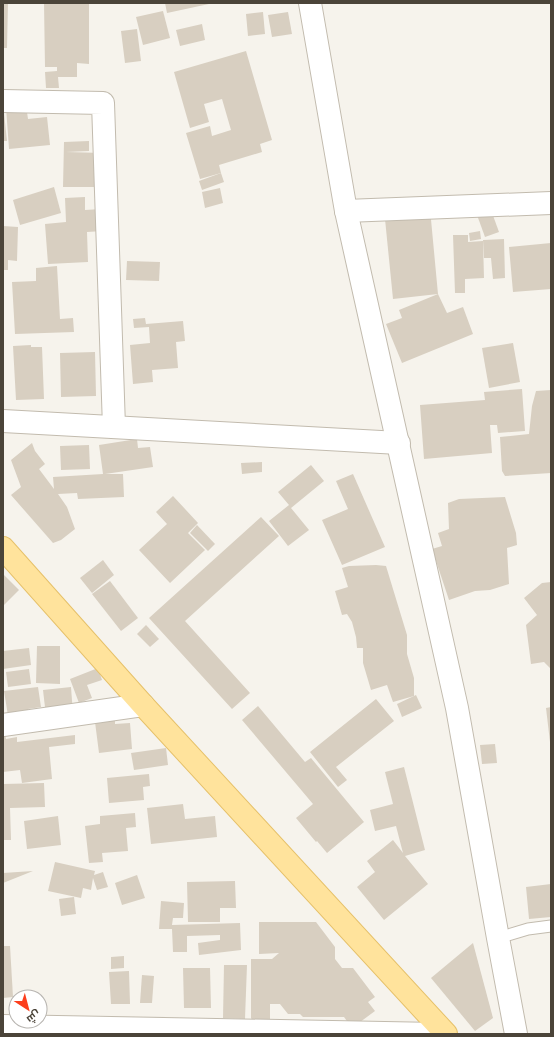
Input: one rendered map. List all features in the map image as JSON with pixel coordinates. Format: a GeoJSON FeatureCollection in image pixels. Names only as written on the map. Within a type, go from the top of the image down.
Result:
{"type":"FeatureCollection","features":[{"type":"Feature","properties":{"kind":"main road"},"geometry":{"type":"LineString","coordinates":[[3,548],[143,706],[446,1034]]}},
{"type":"Feature","properties":{"kind":"street"},"geometry":{"type":"LineString","coordinates":[[310,3],[346,211],[457,708],[516,1034]]}},
{"type":"Feature","properties":{"kind":"street"},"geometry":{"type":"LineString","coordinates":[[3,101],[103,103],[114,427]]}},
{"type":"Feature","properties":{"kind":"street"},"geometry":{"type":"LineString","coordinates":[[346,211],[551,203]]}},
{"type":"Feature","properties":{"kind":"street"},"geometry":{"type":"LineString","coordinates":[[3,421],[399,443]]}},
{"type":"Feature","properties":{"kind":"street"},"geometry":{"type":"LineString","coordinates":[[3,725],[143,706]]}},
{"type":"Feature","properties":{"kind":"street"},"geometry":{"type":"LineString","coordinates":[[3,1026],[437,1034]]}},
{"type":"Feature","properties":{"kind":"lane"},"geometry":{"type":"LineString","coordinates":[[498,938],[528,929],[551,926]]}},
{"type":"Feature","properties":{"kind":"building"},"geometry":{"type":"Polygon","coordinates":[[[3,3],[8,3],[7,48],[3,48],[3,3]]]}},
{"type":"Feature","properties":{"kind":"building"},"geometry":{"type":"Polygon","coordinates":[[[44,3],[89,3],[89,64],[77,63],[77,77],[58,77],[59,88],[46,88],[45,72],[57,71],[57,67],[45,67],[44,3]]]}},
{"type":"Feature","properties":{"kind":"building"},"geometry":{"type":"Polygon","coordinates":[[[165,3],[209,3],[209,4],[167,13],[165,3]]]}},
{"type":"Feature","properties":{"kind":"building"},"geometry":{"type":"Polygon","coordinates":[[[163,11],[170,38],[143,45],[136,17],[163,11]]]}},
{"type":"Feature","properties":{"kind":"building"},"geometry":{"type":"Polygon","coordinates":[[[263,12],[265,34],[248,36],[246,14],[263,12]]]}},
{"type":"Feature","properties":{"kind":"building"},"geometry":{"type":"Polygon","coordinates":[[[288,12],[292,34],[272,37],[268,15],[288,12]]]}},
{"type":"Feature","properties":{"kind":"building"},"geometry":{"type":"Polygon","coordinates":[[[202,24],[205,40],[180,46],[176,30],[202,24]]]}},
{"type":"Feature","properties":{"kind":"building"},"geometry":{"type":"Polygon","coordinates":[[[137,29],[141,61],[125,63],[121,31],[137,29]]]}},
{"type":"Feature","properties":{"kind":"building"},"geometry":{"type":"Polygon","coordinates":[[[246,51],[272,140],[260,144],[262,152],[219,165],[221,173],[200,179],[186,133],[210,126],[212,136],[231,130],[222,99],[204,104],[209,122],[190,128],[174,72],[246,51]]]}},
{"type":"Feature","properties":{"kind":"building"},"geometry":{"type":"Polygon","coordinates":[[[26,105],[28,119],[47,117],[50,145],[9,149],[6,107],[26,105]]]}},
{"type":"Feature","properties":{"kind":"building"},"geometry":{"type":"Polygon","coordinates":[[[4,113],[7,141],[3,141],[4,113]]]}},
{"type":"Feature","properties":{"kind":"building"},"geometry":{"type":"Polygon","coordinates":[[[89,141],[89,151],[66,152],[103,153],[102,187],[63,187],[64,142],[89,141]]]}},
{"type":"Feature","properties":{"kind":"building"},"geometry":{"type":"Polygon","coordinates":[[[221,173],[224,182],[202,190],[199,181],[221,173]]]}},
{"type":"Feature","properties":{"kind":"building"},"geometry":{"type":"Polygon","coordinates":[[[54,187],[61,213],[20,225],[13,200],[54,187]]]}},
{"type":"Feature","properties":{"kind":"building"},"geometry":{"type":"Polygon","coordinates":[[[220,188],[223,203],[205,208],[202,192],[220,188]]]}},
{"type":"Feature","properties":{"kind":"building"},"geometry":{"type":"Polygon","coordinates":[[[85,197],[85,210],[101,209],[103,231],[87,232],[88,262],[48,264],[45,224],[66,222],[65,198],[85,197]]]}},
{"type":"Feature","properties":{"kind":"building"},"geometry":{"type":"Polygon","coordinates":[[[430,209],[438,294],[393,299],[385,219],[430,209]]]}},
{"type":"Feature","properties":{"kind":"building"},"geometry":{"type":"Polygon","coordinates":[[[491,210],[499,232],[485,237],[477,215],[491,210]]]}},
{"type":"Feature","properties":{"kind":"building"},"geometry":{"type":"Polygon","coordinates":[[[3,226],[18,227],[17,261],[8,260],[8,270],[3,270],[3,226]]]}},
{"type":"Feature","properties":{"kind":"building"},"geometry":{"type":"Polygon","coordinates":[[[480,231],[481,239],[470,241],[469,233],[480,231]]]}},
{"type":"Feature","properties":{"kind":"building"},"geometry":{"type":"Polygon","coordinates":[[[453,235],[468,235],[468,242],[483,241],[484,278],[465,279],[465,293],[455,293],[453,235]]]}},
{"type":"Feature","properties":{"kind":"building"},"geometry":{"type":"Polygon","coordinates":[[[504,239],[505,278],[493,279],[491,258],[484,258],[483,240],[504,239]]]}},
{"type":"Feature","properties":{"kind":"building"},"geometry":{"type":"Polygon","coordinates":[[[551,243],[551,289],[513,292],[509,247],[551,243]]]}},
{"type":"Feature","properties":{"kind":"building"},"geometry":{"type":"Polygon","coordinates":[[[127,261],[160,262],[159,281],[126,280],[127,261]]]}},
{"type":"Feature","properties":{"kind":"building"},"geometry":{"type":"Polygon","coordinates":[[[57,266],[60,319],[73,318],[74,332],[15,334],[12,282],[36,281],[36,268],[57,266]]]}},
{"type":"Feature","properties":{"kind":"building"},"geometry":{"type":"Polygon","coordinates":[[[438,294],[447,313],[463,307],[473,334],[402,363],[386,324],[402,318],[399,310],[438,294]]]}},
{"type":"Feature","properties":{"kind":"building"},"geometry":{"type":"Polygon","coordinates":[[[145,318],[146,324],[183,321],[185,341],[176,342],[178,368],[152,370],[153,382],[133,384],[130,345],[150,343],[149,327],[134,328],[133,319],[145,318]]]}},
{"type":"Feature","properties":{"kind":"building"},"geometry":{"type":"Polygon","coordinates":[[[513,343],[520,382],[489,388],[482,348],[513,343]]]}},
{"type":"Feature","properties":{"kind":"building"},"geometry":{"type":"Polygon","coordinates":[[[31,345],[31,347],[42,347],[44,399],[16,400],[13,346],[31,345]]]}},
{"type":"Feature","properties":{"kind":"building"},"geometry":{"type":"Polygon","coordinates":[[[95,352],[96,396],[61,397],[60,353],[95,352]]]}},
{"type":"Feature","properties":{"kind":"building"},"geometry":{"type":"Polygon","coordinates":[[[522,389],[525,431],[498,433],[497,425],[490,425],[492,453],[424,459],[420,405],[485,400],[484,392],[522,389]]]}},
{"type":"Feature","properties":{"kind":"building"},"geometry":{"type":"Polygon","coordinates":[[[551,390],[551,473],[505,476],[502,471],[500,437],[529,434],[532,406],[536,391],[551,390]]]}},
{"type":"Feature","properties":{"kind":"building"},"geometry":{"type":"Polygon","coordinates":[[[137,439],[138,448],[150,447],[153,467],[105,474],[123,474],[124,497],[78,499],[77,493],[58,494],[67,507],[75,529],[61,540],[53,543],[11,495],[21,487],[11,460],[32,443],[35,451],[45,464],[39,469],[54,489],[53,477],[103,474],[99,445],[137,439]]]}},
{"type":"Feature","properties":{"kind":"building"},"geometry":{"type":"Polygon","coordinates":[[[89,445],[90,469],[61,470],[60,446],[89,445]]]}},
{"type":"Feature","properties":{"kind":"building"},"geometry":{"type":"Polygon","coordinates":[[[262,462],[262,472],[242,474],[241,463],[262,462]]]}},
{"type":"Feature","properties":{"kind":"building"},"geometry":{"type":"Polygon","coordinates":[[[311,465],[324,481],[291,508],[309,530],[288,546],[269,521],[289,505],[278,492],[311,465]]]}},
{"type":"Feature","properties":{"kind":"building"},"geometry":{"type":"Polygon","coordinates":[[[353,474],[385,547],[342,565],[322,520],[348,509],[336,481],[353,474]]]}},
{"type":"Feature","properties":{"kind":"building"},"geometry":{"type":"Polygon","coordinates":[[[173,496],[198,523],[188,533],[205,550],[170,583],[139,550],[167,524],[156,512],[173,496]]]}},
{"type":"Feature","properties":{"kind":"building"},"geometry":{"type":"Polygon","coordinates":[[[505,497],[516,533],[517,545],[507,548],[509,584],[490,590],[475,591],[449,600],[432,549],[442,546],[438,533],[449,529],[448,503],[459,499],[505,497]]]}},
{"type":"Feature","properties":{"kind":"building"},"geometry":{"type":"Polygon","coordinates":[[[261,517],[279,536],[185,621],[250,693],[232,709],[149,618],[261,517]]]}},
{"type":"Feature","properties":{"kind":"building"},"geometry":{"type":"Polygon","coordinates":[[[197,525],[215,544],[208,551],[190,533],[197,525]]]}},
{"type":"Feature","properties":{"kind":"building"},"geometry":{"type":"Polygon","coordinates":[[[103,560],[114,575],[92,593],[80,578],[103,560]]]}},
{"type":"Feature","properties":{"kind":"building"},"geometry":{"type":"Polygon","coordinates":[[[349,566],[386,566],[407,635],[407,654],[414,678],[414,696],[393,702],[387,685],[371,690],[363,663],[363,648],[357,648],[352,622],[347,614],[342,615],[335,591],[348,587],[342,568],[349,566]]]}},
{"type":"Feature","properties":{"kind":"building"},"geometry":{"type":"Polygon","coordinates":[[[3,574],[19,590],[3,606],[3,574]]]}},
{"type":"Feature","properties":{"kind":"building"},"geometry":{"type":"Polygon","coordinates":[[[110,581],[138,618],[121,631],[92,594],[110,581]]]}},
{"type":"Feature","properties":{"kind":"building"},"geometry":{"type":"Polygon","coordinates":[[[551,582],[550,668],[544,662],[531,664],[526,625],[537,615],[524,598],[542,583],[551,582]]]}},
{"type":"Feature","properties":{"kind":"building"},"geometry":{"type":"Polygon","coordinates":[[[146,625],[159,639],[150,647],[137,634],[146,625]]]}},
{"type":"Feature","properties":{"kind":"building"},"geometry":{"type":"Polygon","coordinates":[[[37,646],[60,646],[60,684],[36,683],[37,646]]]}},
{"type":"Feature","properties":{"kind":"building"},"geometry":{"type":"Polygon","coordinates":[[[29,648],[31,665],[3,669],[3,651],[29,648]]]}},
{"type":"Feature","properties":{"kind":"building"},"geometry":{"type":"Polygon","coordinates":[[[98,668],[102,680],[87,685],[92,698],[79,703],[70,679],[98,668]]]}},
{"type":"Feature","properties":{"kind":"building"},"geometry":{"type":"Polygon","coordinates":[[[29,669],[31,684],[8,687],[6,672],[29,669]]]}},
{"type":"Feature","properties":{"kind":"building"},"geometry":{"type":"Polygon","coordinates":[[[38,687],[41,707],[28,709],[29,720],[9,722],[4,691],[38,687]]]}},
{"type":"Feature","properties":{"kind":"building"},"geometry":{"type":"Polygon","coordinates":[[[71,687],[73,714],[46,716],[43,690],[71,687]]]}},
{"type":"Feature","properties":{"kind":"building"},"geometry":{"type":"Polygon","coordinates":[[[416,695],[422,708],[402,717],[397,704],[416,695]]]}},
{"type":"Feature","properties":{"kind":"building"},"geometry":{"type":"Polygon","coordinates":[[[376,699],[394,721],[336,767],[347,780],[338,787],[310,752],[376,699]]]}},
{"type":"Feature","properties":{"kind":"building"},"geometry":{"type":"Polygon","coordinates":[[[258,706],[305,762],[311,758],[364,822],[327,853],[296,818],[313,804],[242,720],[258,706]]]}},
{"type":"Feature","properties":{"kind":"building"},"geometry":{"type":"Polygon","coordinates":[[[551,707],[551,742],[550,742],[546,708],[551,707]]]}},
{"type":"Feature","properties":{"kind":"building"},"geometry":{"type":"Polygon","coordinates":[[[115,719],[115,724],[130,723],[132,749],[99,753],[95,722],[115,719]]]}},
{"type":"Feature","properties":{"kind":"building"},"geometry":{"type":"Polygon","coordinates":[[[3,725],[6,739],[17,737],[17,742],[75,735],[75,744],[49,747],[52,779],[22,783],[20,770],[3,772],[3,725]]]}},
{"type":"Feature","properties":{"kind":"building"},"geometry":{"type":"Polygon","coordinates":[[[495,744],[497,763],[482,764],[480,745],[495,744]]]}},
{"type":"Feature","properties":{"kind":"building"},"geometry":{"type":"Polygon","coordinates":[[[166,748],[168,765],[134,770],[131,753],[166,748]]]}},
{"type":"Feature","properties":{"kind":"building"},"geometry":{"type":"Polygon","coordinates":[[[404,767],[425,850],[405,856],[428,884],[384,920],[357,887],[375,872],[367,861],[393,840],[403,853],[396,826],[375,831],[370,810],[393,804],[385,772],[404,767]]]}},
{"type":"Feature","properties":{"kind":"building"},"geometry":{"type":"Polygon","coordinates":[[[149,774],[150,786],[143,787],[144,800],[109,803],[107,778],[149,774]]]}},
{"type":"Feature","properties":{"kind":"building"},"geometry":{"type":"Polygon","coordinates":[[[44,783],[45,807],[10,808],[11,840],[3,840],[3,784],[44,783]]]}},
{"type":"Feature","properties":{"kind":"building"},"geometry":{"type":"Polygon","coordinates":[[[183,804],[185,819],[215,816],[217,837],[151,844],[147,808],[183,804]]]}},
{"type":"Feature","properties":{"kind":"building"},"geometry":{"type":"Polygon","coordinates":[[[135,813],[136,827],[126,828],[128,851],[102,853],[103,862],[89,863],[85,826],[100,824],[100,816],[135,813]]]}},
{"type":"Feature","properties":{"kind":"building"},"geometry":{"type":"Polygon","coordinates":[[[58,816],[61,845],[27,849],[24,821],[58,816]]]}},
{"type":"Feature","properties":{"kind":"building"},"geometry":{"type":"Polygon","coordinates":[[[55,862],[95,871],[94,875],[103,872],[108,887],[97,890],[93,878],[91,890],[83,888],[81,898],[48,891],[55,862]]]}},
{"type":"Feature","properties":{"kind":"building"},"geometry":{"type":"Polygon","coordinates":[[[33,871],[3,883],[3,873],[33,871]]]}},
{"type":"Feature","properties":{"kind":"building"},"geometry":{"type":"Polygon","coordinates":[[[137,875],[145,898],[122,905],[115,883],[137,875]]]}},
{"type":"Feature","properties":{"kind":"building"},"geometry":{"type":"Polygon","coordinates":[[[235,881],[236,908],[220,908],[220,922],[188,922],[187,882],[235,881]]]}},
{"type":"Feature","properties":{"kind":"building"},"geometry":{"type":"Polygon","coordinates":[[[551,884],[551,917],[529,919],[526,887],[551,884]]]}},
{"type":"Feature","properties":{"kind":"building"},"geometry":{"type":"Polygon","coordinates":[[[74,897],[76,914],[61,916],[59,899],[74,897]]]}},
{"type":"Feature","properties":{"kind":"building"},"geometry":{"type":"Polygon","coordinates":[[[161,901],[184,903],[183,918],[173,918],[172,925],[240,923],[241,950],[199,955],[198,943],[220,940],[220,935],[187,936],[187,952],[173,952],[172,929],[159,929],[161,901]]]}},
{"type":"Feature","properties":{"kind":"building"},"geometry":{"type":"Polygon","coordinates":[[[259,922],[316,922],[335,947],[335,959],[342,968],[353,968],[375,997],[368,1002],[375,1011],[352,1028],[344,1017],[303,1017],[300,1014],[288,1014],[280,1004],[270,1004],[270,1023],[254,1023],[251,1018],[251,959],[272,959],[279,953],[259,954],[259,922]]]}},
{"type":"Feature","properties":{"kind":"building"},"geometry":{"type":"Polygon","coordinates":[[[473,943],[493,1018],[475,1031],[431,978],[473,943]]]}},
{"type":"Feature","properties":{"kind":"building"},"geometry":{"type":"Polygon","coordinates":[[[3,946],[10,946],[13,989],[8,989],[8,998],[3,998],[3,946]]]}},
{"type":"Feature","properties":{"kind":"building"},"geometry":{"type":"Polygon","coordinates":[[[124,956],[124,968],[111,969],[111,957],[124,956]]]}},
{"type":"Feature","properties":{"kind":"building"},"geometry":{"type":"Polygon","coordinates":[[[224,965],[247,965],[245,1019],[223,1018],[224,965]]]}},
{"type":"Feature","properties":{"kind":"building"},"geometry":{"type":"Polygon","coordinates":[[[183,968],[210,968],[211,1008],[184,1008],[183,968]]]}},
{"type":"Feature","properties":{"kind":"building"},"geometry":{"type":"Polygon","coordinates":[[[129,971],[130,1004],[111,1004],[109,972],[129,971]]]}},
{"type":"Feature","properties":{"kind":"building"},"geometry":{"type":"Polygon","coordinates":[[[142,975],[154,976],[152,1003],[140,1003],[142,975]]]}}]}
